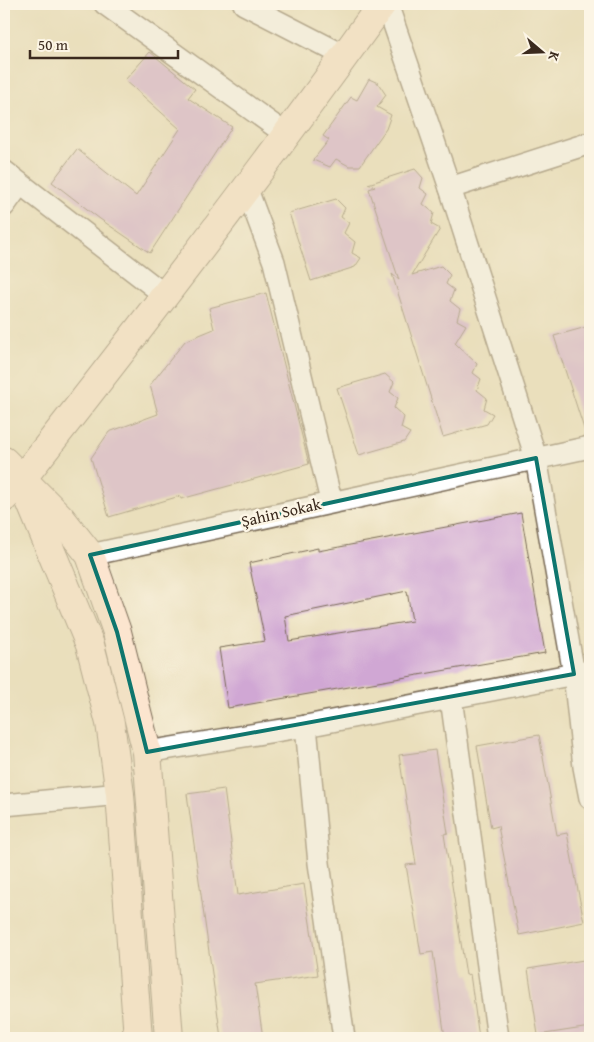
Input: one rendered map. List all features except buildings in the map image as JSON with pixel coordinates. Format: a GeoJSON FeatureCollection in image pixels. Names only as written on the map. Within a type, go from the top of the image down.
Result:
{"type":"FeatureCollection","features":[{"type":"Feature","properties":{"kind":"main road"},"geometry":{"type":"LineString","coordinates":[[10,480],[166,296],[246,187],[287,135],[382,4]]}},
{"type":"Feature","properties":{"kind":"main road"},"geometry":{"type":"LineString","coordinates":[[10,480],[60,517],[90,555],[117,632],[147,752],[169,1038]]}},
{"type":"Feature","properties":{"kind":"main road"},"geometry":{"type":"LineString","coordinates":[[10,480],[90,645],[110,723],[120,794],[138,1038]]}},
{"type":"Feature","properties":{"kind":"street"},"geometry":{"type":"LineString","coordinates":[[244,4],[345,56]]}},
{"type":"Feature","properties":{"kind":"street"},"geometry":{"type":"LineString","coordinates":[[387,4],[450,188],[536,458],[582,672],[584,767],[590,798]]}},
{"type":"Feature","properties":{"kind":"street"},"geometry":{"type":"LineString","coordinates":[[118,7],[287,135]]}},
{"type":"Feature","properties":{"kind":"street"},"geometry":{"type":"LineString","coordinates":[[450,188],[590,143]]}},
{"type":"Feature","properties":{"kind":"street"},"geometry":{"type":"LineString","coordinates":[[4,171],[166,296]]}},
{"type":"Feature","properties":{"kind":"street"},"geometry":{"type":"LineString","coordinates":[[4,206],[20,184]]}},
{"type":"Feature","properties":{"kind":"street"},"geometry":{"type":"LineString","coordinates":[[246,187],[274,262],[331,501]]}},
{"type":"Feature","properties":{"kind":"street","name":"Şahin Sokak"},"geometry":{"type":"LineString","coordinates":[[90,555],[331,501],[590,447]]}},
{"type":"Feature","properties":{"kind":"street"},"geometry":{"type":"LineString","coordinates":[[147,752],[306,726],[582,672]]}},
{"type":"Feature","properties":{"kind":"street"},"geometry":{"type":"LineString","coordinates":[[451,698],[498,1038]]}},
{"type":"Feature","properties":{"kind":"street"},"geometry":{"type":"LineString","coordinates":[[306,726],[319,863],[344,1038]]}},
{"type":"Feature","properties":{"kind":"street"},"geometry":{"type":"LineString","coordinates":[[4,805],[120,794]]}},
{"type":"Feature","properties":{"kind":"highlighted area"},"geometry":{"type":"Polygon","coordinates":[[[536,458],[574,674],[147,752],[117,632],[90,555],[536,458]]]}}]}
